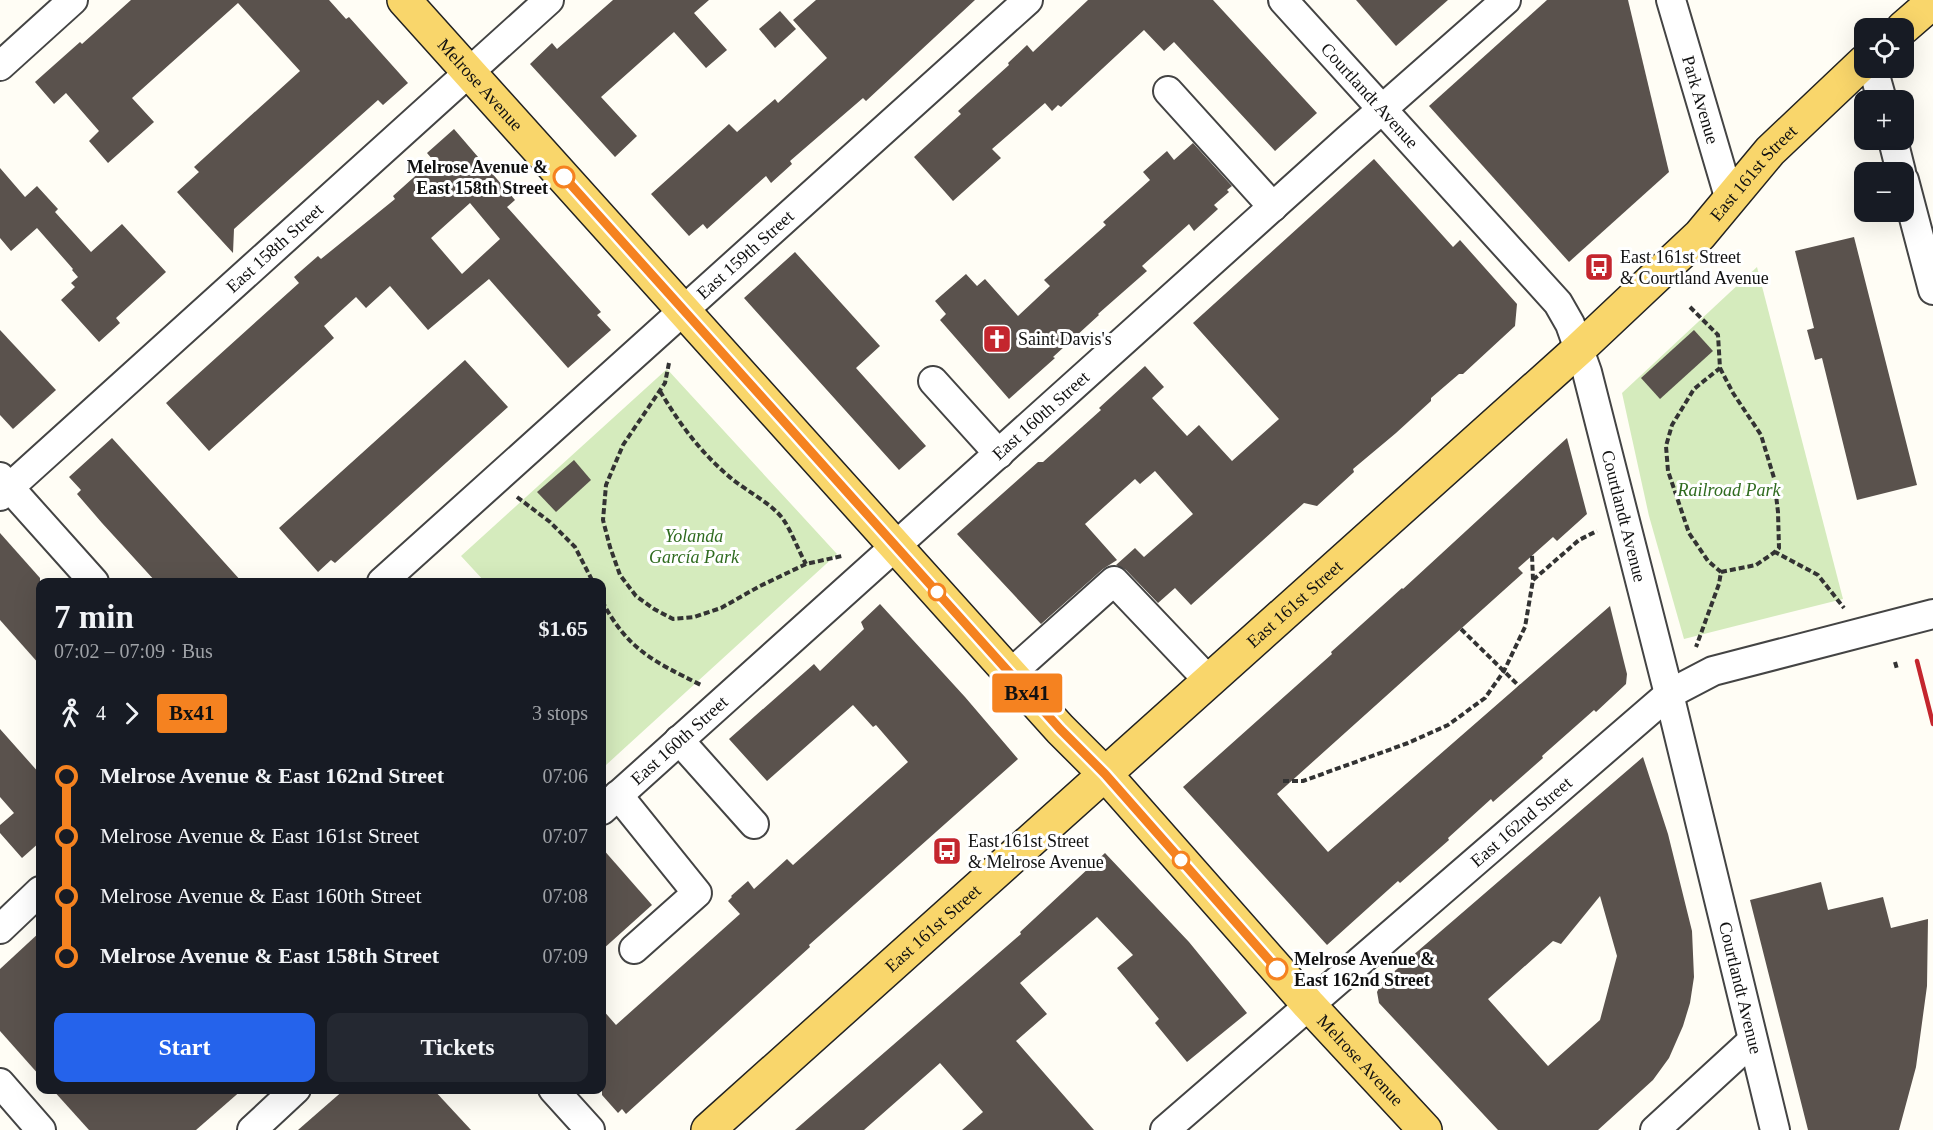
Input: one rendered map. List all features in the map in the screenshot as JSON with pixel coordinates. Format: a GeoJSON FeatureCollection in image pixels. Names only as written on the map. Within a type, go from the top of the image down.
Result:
{"type":"FeatureCollection","features":[{"type":"Feature","properties":{"kind":"main road","name":"Melrose Avenue"},"geometry":{"type":"LineString","coordinates":[[404,0],[1010,674],[1105,774],[1308,1004],[1425,1130]]}},
{"type":"Feature","properties":{"kind":"main road"},"geometry":{"type":"LineString","coordinates":[[1914,18],[1933,2]]}},
{"type":"Feature","properties":{"kind":"main road","name":"East 161st Street"},"geometry":{"type":"LineString","coordinates":[[708,1130],[1579,349],[1700,235],[1770,151],[1854,71]]}},
{"type":"Feature","properties":{"kind":"street"},"geometry":{"type":"LineString","coordinates":[[0,66],[73,0]]}},
{"type":"Feature","properties":{"kind":"street","name":"East 158th Street"},"geometry":{"type":"LineString","coordinates":[[3,487],[549,0]]}},
{"type":"Feature","properties":{"kind":"street","name":"East 159th Street"},"geometry":{"type":"LineString","coordinates":[[386,578],[1028,0]]}},
{"type":"Feature","properties":{"kind":"street","name":"Courtlandt Avenue"},"geometry":{"type":"LineString","coordinates":[[1283,0],[1558,303],[1570,324],[1587,372],[1669,694],[1775,1130]]}},
{"type":"Feature","properties":{"kind":"street","name":"East 160th Street"},"geometry":{"type":"LineString","coordinates":[[610,803],[1506,0]]}},
{"type":"Feature","properties":{"kind":"street","name":"Park Avenue"},"geometry":{"type":"LineString","coordinates":[[1671,0],[1730,200]]}},
{"type":"Feature","properties":{"kind":"street"},"geometry":{"type":"LineString","coordinates":[[1168,91],[1273,207]]}},
{"type":"Feature","properties":{"kind":"street"},"geometry":{"type":"LineString","coordinates":[[1914,218],[1933,290]]}},
{"type":"Feature","properties":{"kind":"street"},"geometry":{"type":"LineString","coordinates":[[933,381],[999,454]]}},
{"type":"Feature","properties":{"kind":"street"},"geometry":{"type":"LineString","coordinates":[[3,487],[90,578]]}},
{"type":"Feature","properties":{"kind":"street"},"geometry":{"type":"LineString","coordinates":[[1010,674],[1114,581],[1209,681]]}},
{"type":"Feature","properties":{"kind":"street","name":"East 162nd Street"},"geometry":{"type":"LineString","coordinates":[[1165,1130],[1669,694],[1713,671],[1933,614]]}},
{"type":"Feature","properties":{"kind":"street"},"geometry":{"type":"LineString","coordinates":[[680,740],[754,824]]}},
{"type":"Feature","properties":{"kind":"street"},"geometry":{"type":"LineString","coordinates":[[610,803],[698,893],[634,949]]}},
{"type":"Feature","properties":{"kind":"street"},"geometry":{"type":"LineString","coordinates":[[0,929],[36,895]]}},
{"type":"Feature","properties":{"kind":"street"},"geometry":{"type":"LineString","coordinates":[[1655,1130],[1752,1041]]}},
{"type":"Feature","properties":{"kind":"street"},"geometry":{"type":"LineString","coordinates":[[0,1083],[41,1130]]}},
{"type":"Feature","properties":{"kind":"street"},"geometry":{"type":"LineString","coordinates":[[252,1130],[291,1094]]}},
{"type":"Feature","properties":{"kind":"street"},"geometry":{"type":"LineString","coordinates":[[558,1094],[590,1130]]}},
{"type":"Feature","properties":{"kind":"path"},"geometry":{"type":"LineString","coordinates":[[1690,307],[1718,335],[1720,368],[1733,393],[1761,435],[1774,478],[1778,512],[1779,548],[1756,565],[1721,572]]}},
{"type":"Feature","properties":{"kind":"path"},"geometry":{"type":"LineString","coordinates":[[669,358],[666,383],[623,445],[606,485],[603,520],[610,547],[620,575],[636,596],[673,619],[694,617],[721,608],[806,564],[849,554]]}},
{"type":"Feature","properties":{"kind":"path"},"geometry":{"type":"LineString","coordinates":[[1720,368],[1694,389],[1672,425],[1666,446],[1668,471],[1689,533],[1708,561],[1721,572]]}},
{"type":"Feature","properties":{"kind":"path"},"geometry":{"type":"LineString","coordinates":[[660,391],[682,427],[697,446],[726,474],[770,506],[783,519],[806,564]]}},
{"type":"Feature","properties":{"kind":"path"},"geometry":{"type":"LineString","coordinates":[[516,496],[523,504],[550,522],[575,547],[591,578]]}},
{"type":"Feature","properties":{"kind":"path"},"geometry":{"type":"LineString","coordinates":[[1533,580],[1579,540],[1597,531]]}},
{"type":"Feature","properties":{"kind":"path"},"geometry":{"type":"LineString","coordinates":[[1775,552],[1818,575],[1846,611]]}},
{"type":"Feature","properties":{"kind":"path"},"geometry":{"type":"LineString","coordinates":[[1283,781],[1304,781],[1408,743],[1448,725],[1485,698],[1504,671],[1525,627],[1533,580],[1532,555]]}},
{"type":"Feature","properties":{"kind":"path"},"geometry":{"type":"LineString","coordinates":[[1695,651],[1719,584],[1721,572]]}},
{"type":"Feature","properties":{"kind":"path"},"geometry":{"type":"LineString","coordinates":[[606,609],[630,642],[650,659],[701,686]]}},
{"type":"Feature","properties":{"kind":"path"},"geometry":{"type":"LineString","coordinates":[[1461,629],[1519,686]]}},
{"type":"Feature","properties":{"kind":"path"},"geometry":{"type":"LineString","coordinates":[[1895,662],[1897,669]]}},
{"type":"Feature","properties":{"kind":"green space","name":"Railroad Park"},"geometry":{"type":"Polygon","coordinates":[[[1757,267],[1843,599],[1684,639],[1649,516],[1622,393],[1757,267]]]}},
{"type":"Feature","properties":{"kind":"green space","name":"Yolanda García Park"},"geometry":{"type":"Polygon","coordinates":[[[667,369],[837,554],[606,765],[606,578],[481,578],[461,556],[667,369]]]}},
{"type":"Feature","properties":{"kind":"building"},"geometry":{"type":"Polygon","coordinates":[[[131,0],[329,0],[346,19],[349,17],[408,83],[383,105],[378,100],[234,229],[233,253],[177,192],[199,172],[194,167],[300,71],[238,3],[132,98],[154,122],[108,163],[89,141],[99,131],[66,93],[54,104],[35,82],[131,0]]]}},
{"type":"Feature","properties":{"kind":"building"},"geometry":{"type":"Polygon","coordinates":[[[613,0],[709,0],[694,13],[727,50],[706,68],[674,32],[601,97],[637,136],[615,157],[530,64],[552,43],[557,49],[613,0]]]}},
{"type":"Feature","properties":{"kind":"building"},"geometry":{"type":"Polygon","coordinates":[[[816,0],[975,0],[866,101],[863,98],[790,161],[792,164],[771,183],[766,176],[707,229],[703,224],[689,236],[651,194],[729,124],[737,132],[775,99],[778,103],[827,58],[793,20],[816,0]]]}},
{"type":"Feature","properties":{"kind":"building"},"geometry":{"type":"Polygon","coordinates":[[[1088,0],[1213,0],[1317,113],[1275,151],[1174,42],[1164,51],[1144,30],[1061,107],[1058,105],[1052,111],[1045,103],[992,149],[1001,158],[953,201],[914,157],[961,114],[958,111],[1009,65],[1008,63],[1027,45],[1033,52],[1088,0]]]}},
{"type":"Feature","properties":{"kind":"building"},"geometry":{"type":"Polygon","coordinates":[[[1356,0],[1448,0],[1396,46],[1356,0]]]}},
{"type":"Feature","properties":{"kind":"building"},"geometry":{"type":"Polygon","coordinates":[[[1547,0],[1628,0],[1669,172],[1569,262],[1429,106],[1547,0]]]}},
{"type":"Feature","properties":{"kind":"building"},"geometry":{"type":"Polygon","coordinates":[[[780,11],[796,29],[775,48],[759,29],[780,11]]]}},
{"type":"Feature","properties":{"kind":"building"},"geometry":{"type":"Polygon","coordinates":[[[454,129],[515,200],[507,207],[601,312],[597,315],[611,330],[568,368],[489,279],[428,330],[390,286],[366,308],[356,297],[324,326],[334,338],[209,451],[166,403],[299,283],[294,277],[318,256],[321,259],[395,199],[393,196],[433,160],[427,153],[454,129]],[[470,203],[431,238],[462,274],[500,239],[470,203]]]}},
{"type":"Feature","properties":{"kind":"building"},"geometry":{"type":"Polygon","coordinates":[[[1193,143],[1232,186],[1227,190],[1229,192],[1214,205],[1218,209],[1194,231],[1189,224],[1142,266],[1147,271],[1009,399],[940,320],[946,314],[935,301],[966,274],[977,286],[985,279],[1018,316],[1050,286],[1044,280],[1106,225],[1103,222],[1150,180],[1143,172],[1167,151],[1174,160],[1193,143]]]}},
{"type":"Feature","properties":{"kind":"building"},"geometry":{"type":"Polygon","coordinates":[[[1374,159],[1453,247],[1460,240],[1517,304],[1515,326],[1463,374],[1459,374],[1431,398],[1431,401],[1353,469],[1354,472],[1317,506],[1304,503],[1191,605],[1175,588],[1158,603],[1126,570],[1116,565],[1135,548],[1144,557],[1193,514],[1155,471],[1140,484],[1135,479],[1085,524],[1117,560],[1103,569],[1041,624],[957,534],[1038,462],[1043,462],[1101,410],[1099,408],[1145,366],[1164,387],[1152,398],[1187,436],[1199,425],[1232,461],[1279,419],[1193,323],[1374,159]]]}},
{"type":"Feature","properties":{"kind":"building"},"geometry":{"type":"Polygon","coordinates":[[[0,168],[25,197],[37,186],[58,209],[55,212],[91,252],[122,224],[166,272],[116,318],[120,323],[99,342],[61,300],[75,287],[71,283],[78,277],[37,228],[11,251],[0,238],[0,168]]]}},
{"type":"Feature","properties":{"kind":"building"},"geometry":{"type":"Polygon","coordinates":[[[1854,237],[1917,485],[1857,500],[1822,358],[1815,360],[1807,330],[1814,328],[1795,251],[1854,237]]]}},
{"type":"Feature","properties":{"kind":"building"},"geometry":{"type":"Polygon","coordinates":[[[795,252],[880,346],[856,368],[926,446],[899,470],[744,298],[795,252]]]}},
{"type":"Feature","properties":{"kind":"building"},"geometry":{"type":"Polygon","coordinates":[[[0,330],[56,390],[13,429],[0,415],[0,330]]]}},
{"type":"Feature","properties":{"kind":"building"},"geometry":{"type":"Polygon","coordinates":[[[1694,330],[1713,351],[1660,399],[1641,378],[1694,330]]]}},
{"type":"Feature","properties":{"kind":"building"},"geometry":{"type":"Polygon","coordinates":[[[465,360],[508,407],[335,563],[331,560],[318,572],[279,528],[465,360]]]}},
{"type":"Feature","properties":{"kind":"building"},"geometry":{"type":"Polygon","coordinates":[[[112,438],[238,578],[152,578],[77,494],[81,490],[69,477],[112,438]]]}},
{"type":"Feature","properties":{"kind":"building"},"geometry":{"type":"Polygon","coordinates":[[[1567,438],[1587,514],[1557,541],[1553,537],[1518,568],[1523,573],[1277,794],[1328,852],[1610,606],[1627,674],[1626,684],[1542,756],[1543,758],[1493,802],[1491,799],[1448,838],[1449,840],[1400,883],[1398,881],[1327,945],[1183,787],[1567,438]]]}},
{"type":"Feature","properties":{"kind":"building"},"geometry":{"type":"Polygon","coordinates":[[[574,460],[591,480],[556,512],[537,492],[574,460]]]}},
{"type":"Feature","properties":{"kind":"building"},"geometry":{"type":"Polygon","coordinates":[[[0,533],[40,578],[36,578],[36,660],[0,620],[0,533]]]}},
{"type":"Feature","properties":{"kind":"building"},"geometry":{"type":"Polygon","coordinates":[[[880,604],[1018,759],[809,945],[810,947],[626,1114],[622,1109],[618,1113],[602,1095],[606,1094],[606,1014],[616,1025],[740,914],[728,901],[731,896],[748,881],[754,889],[787,859],[793,865],[908,762],[876,725],[873,727],[853,705],[767,781],[729,739],[814,664],[820,671],[864,629],[861,622],[880,604]]]}},
{"type":"Feature","properties":{"kind":"building"},"geometry":{"type":"Polygon","coordinates":[[[0,729],[36,770],[36,846],[22,858],[0,833],[0,825],[14,813],[0,797],[0,729]]]}},
{"type":"Feature","properties":{"kind":"building"},"geometry":{"type":"Polygon","coordinates":[[[1643,757],[1668,834],[1692,931],[1694,977],[1683,1026],[1669,1058],[1653,1080],[1598,1130],[1498,1130],[1379,1003],[1377,992],[1382,982],[1643,757]],[[1600,896],[1561,944],[1553,941],[1488,999],[1548,1066],[1600,1020],[1617,956],[1600,896]]]}},
{"type":"Feature","properties":{"kind":"building"},"geometry":{"type":"Polygon","coordinates":[[[606,853],[652,905],[606,946],[606,853]]]}},
{"type":"Feature","properties":{"kind":"building"},"geometry":{"type":"Polygon","coordinates":[[[1105,853],[1189,942],[1247,1013],[1187,1062],[1155,1023],[1159,1019],[1117,968],[1133,955],[1097,917],[1020,983],[1047,1014],[1016,1041],[1094,1130],[962,1130],[983,1112],[940,1063],[864,1130],[795,1130],[1021,934],[1020,932],[1105,853]]]}},
{"type":"Feature","properties":{"kind":"building"},"geometry":{"type":"Polygon","coordinates":[[[1821,882],[1828,910],[1883,897],[1891,928],[1928,919],[1927,986],[1916,1067],[1899,1130],[1808,1130],[1750,900],[1821,882]]]}},
{"type":"Feature","properties":{"kind":"building"},"geometry":{"type":"Polygon","coordinates":[[[36,936],[36,1072],[0,1031],[0,969],[36,936]]]}},
{"type":"Feature","properties":{"kind":"building"},"geometry":{"type":"Polygon","coordinates":[[[57,1094],[237,1094],[196,1130],[89,1130],[57,1094]]]}},
{"type":"Feature","properties":{"kind":"building"},"geometry":{"type":"Polygon","coordinates":[[[339,1094],[438,1094],[471,1130],[298,1130],[339,1094]]]}},
{"type":"Feature","properties":{"kind":"railway"},"geometry":{"type":"LineString","coordinates":[[1917,661],[1933,724]]}},
{"type":"Feature","properties":{"kind":"bus line","name":"Bx41"},"geometry":{"type":"LineString","coordinates":[[564,177],[1060,729],[1105,774],[1277,969]]}},
{"type":"Feature","properties":{"kind":"place","name":"Melrose Avenue & East 158th Street"},"geometry":{"type":"Point","coordinates":[564,177]}},
{"type":"Feature","properties":{"kind":"place","name":"East 161st Street & Courtland Avenue"},"geometry":{"type":"Point","coordinates":[1599,267]}},
{"type":"Feature","properties":{"kind":"place","name":"Saint Davis's"},"geometry":{"type":"Point","coordinates":[997,339]}},
{"type":"Feature","properties":{"kind":"place","name":"East 161st Street & Melrose Avenue"},"geometry":{"type":"Point","coordinates":[947,851]}},
{"type":"Feature","properties":{"kind":"place","name":"Melrose Avenue & East 162nd Street"},"geometry":{"type":"Point","coordinates":[1277,969]}}]}
